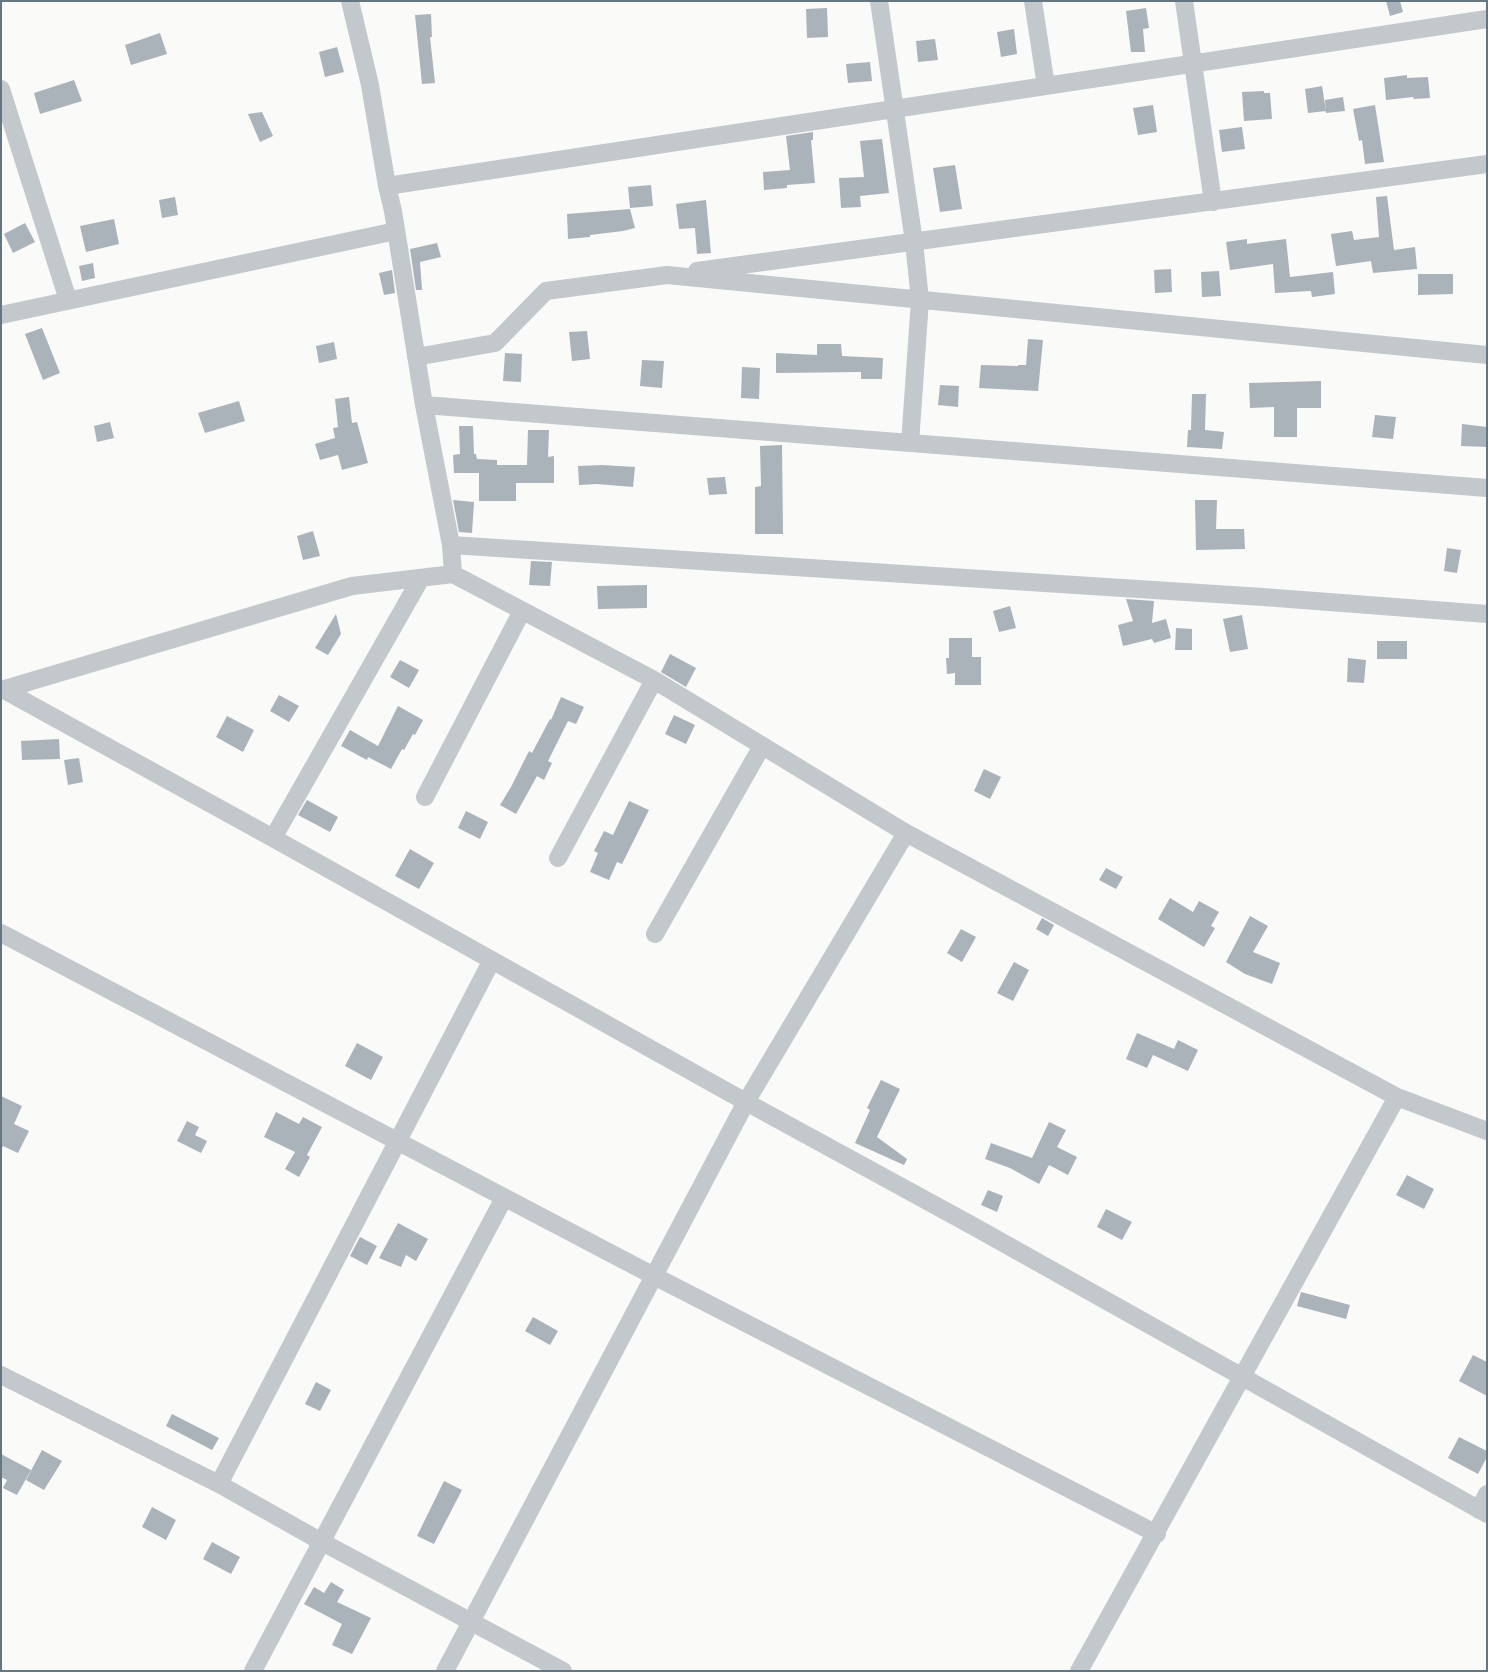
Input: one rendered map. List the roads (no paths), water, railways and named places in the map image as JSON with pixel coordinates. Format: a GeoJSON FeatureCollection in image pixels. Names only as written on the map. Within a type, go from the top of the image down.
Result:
{"type":"FeatureCollection","features":[{"type":"Feature","properties":{"kind":"street"},"geometry":{"type":"LineString","coordinates":[[350,1],[370,85],[424,405],[451,545],[453,574]]}},
{"type":"Feature","properties":{"kind":"street"},"geometry":{"type":"LineString","coordinates":[[879,1],[914,242],[920,300],[910,443]]}},
{"type":"Feature","properties":{"kind":"street"},"geometry":{"type":"LineString","coordinates":[[1034,1],[1046,86]]}},
{"type":"Feature","properties":{"kind":"street"},"geometry":{"type":"LineString","coordinates":[[1184,1],[1212,202]]}},
{"type":"Feature","properties":{"kind":"street"},"geometry":{"type":"LineString","coordinates":[[387,186],[1487,19]]}},
{"type":"Feature","properties":{"kind":"street"},"geometry":{"type":"LineString","coordinates":[[1,89],[68,300]]}},
{"type":"Feature","properties":{"kind":"street"},"geometry":{"type":"LineString","coordinates":[[416,357],[494,343],[546,291],[1487,164]]}},
{"type":"Feature","properties":{"kind":"street"},"geometry":{"type":"LineString","coordinates":[[1,315],[396,232]]}},
{"type":"Feature","properties":{"kind":"street"},"geometry":{"type":"LineString","coordinates":[[667,275],[1487,354]]}},
{"type":"Feature","properties":{"kind":"street"},"geometry":{"type":"LineString","coordinates":[[424,405],[1487,488]]}},
{"type":"Feature","properties":{"kind":"street"},"geometry":{"type":"LineString","coordinates":[[451,545],[1264,597],[1487,614]]}},
{"type":"Feature","properties":{"kind":"street"},"geometry":{"type":"LineString","coordinates":[[2,690],[352,586],[453,574],[654,680],[906,833],[1397,1097],[1487,1131]]}},
{"type":"Feature","properties":{"kind":"street"},"geometry":{"type":"LineString","coordinates":[[273,838],[421,578]]}},
{"type":"Feature","properties":{"kind":"street"},"geometry":{"type":"LineString","coordinates":[[425,797],[522,611]]}},
{"type":"Feature","properties":{"kind":"street"},"geometry":{"type":"LineString","coordinates":[[558,858],[654,680]]}},
{"type":"Feature","properties":{"kind":"street"},"geometry":{"type":"LineString","coordinates":[[2,690],[273,838],[1241,1376],[1484,1506]]}},
{"type":"Feature","properties":{"kind":"street"},"geometry":{"type":"LineString","coordinates":[[655,934],[762,746]]}},
{"type":"Feature","properties":{"kind":"street"},"geometry":{"type":"LineString","coordinates":[[445,1671],[746,1102],[906,833]]}},
{"type":"Feature","properties":{"kind":"street"},"geometry":{"type":"LineString","coordinates":[[1,933],[504,1198],[1156,1534]]}},
{"type":"Feature","properties":{"kind":"street"},"geometry":{"type":"LineString","coordinates":[[219,1484],[492,960]]}},
{"type":"Feature","properties":{"kind":"street"},"geometry":{"type":"LineString","coordinates":[[1080,1671],[1241,1376],[1397,1097]]}},
{"type":"Feature","properties":{"kind":"street"},"geometry":{"type":"LineString","coordinates":[[253,1671],[504,1198]]}},
{"type":"Feature","properties":{"kind":"street"},"geometry":{"type":"LineString","coordinates":[[1,1375],[219,1484],[322,1542],[563,1671]]}}]}
